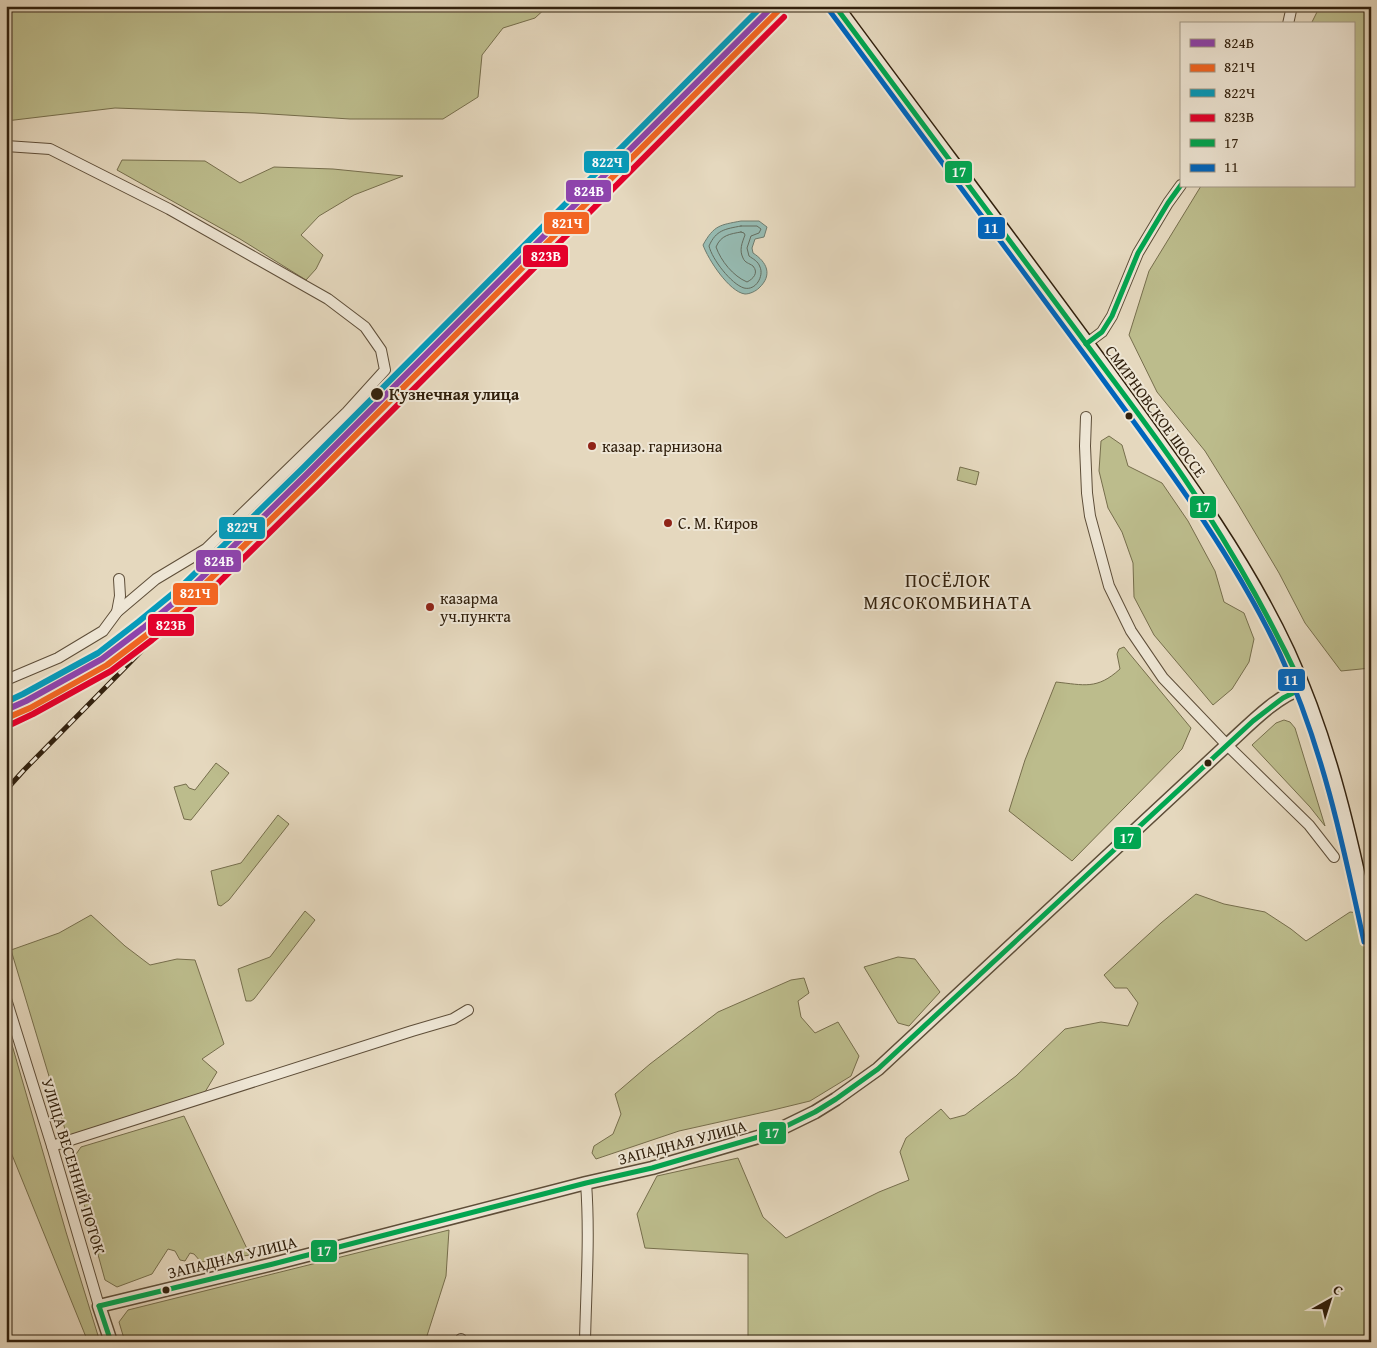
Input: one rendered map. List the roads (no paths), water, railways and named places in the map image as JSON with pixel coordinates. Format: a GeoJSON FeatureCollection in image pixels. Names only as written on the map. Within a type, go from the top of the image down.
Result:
{"type":"FeatureCollection","features":[{"type":"Feature","properties":{"kind":"main road","name":"СМИРНОВСКОЕ ШОССЕ"},"geometry":{"type":"LineString","coordinates":[[840,12],[1184,478],[1270,618],[1303,688],[1340,802],[1371,940]]}},
{"type":"Feature","properties":{"kind":"street"},"geometry":{"type":"LineString","coordinates":[[1288,22],[1292,6]]}},
{"type":"Feature","properties":{"kind":"street"},"geometry":{"type":"LineString","coordinates":[[6,146],[50,149],[169,209],[328,300],[365,327],[381,350],[385,370],[347,412],[206,549],[156,579],[117,612],[103,631],[58,658],[6,680]]}},
{"type":"Feature","properties":{"kind":"street","name":"СМИРНОВСКОЕ ШОССЕ"},"geometry":{"type":"LineString","coordinates":[[1086,344],[1102,332],[1112,316],[1138,253],[1180,185]]}},
{"type":"Feature","properties":{"kind":"street"},"geometry":{"type":"LineString","coordinates":[[1086,418],[1085,446],[1090,516],[1109,586],[1132,633],[1164,678],[1227,745],[1309,825],[1334,857]]}},
{"type":"Feature","properties":{"kind":"street"},"geometry":{"type":"LineString","coordinates":[[117,612],[120,596],[119,579]]}},
{"type":"Feature","properties":{"kind":"street","name":"ЗАПАДНАЯ УЛИЦА"},"geometry":{"type":"LineString","coordinates":[[99,1306],[652,1168],[772,1133],[808,1116],[878,1069],[1227,745],[1280,698],[1292,691],[1303,688]]}},
{"type":"Feature","properties":{"kind":"street","name":"УЛИЦА ВЕСЕННИЙ ПОТОК"},"geometry":{"type":"LineString","coordinates":[[6,999],[111,1342]]}},
{"type":"Feature","properties":{"kind":"street"},"geometry":{"type":"LineString","coordinates":[[52,1146],[453,1019],[468,1010]]}},
{"type":"Feature","properties":{"kind":"street"},"geometry":{"type":"LineString","coordinates":[[585,1342],[586,1183]]}},
{"type":"Feature","properties":{"kind":"water"},"geometry":{"type":"Polygon","coordinates":[[[741,221],[759,221],[767,227],[764,237],[755,239],[752,248],[753,253],[765,265],[766,278],[758,289],[745,294],[732,287],[720,274],[703,245],[711,233],[718,227],[741,221]]]}},
{"type":"Feature","properties":{"kind":"railway"},"geometry":{"type":"LineString","coordinates":[[6,790],[313,477],[783,6]]}},
{"type":"Feature","properties":{"kind":"place","name":"Кузнечная улица"},"geometry":{"type":"Point","coordinates":[377,394]}},
{"type":"Feature","properties":{"kind":"place","name":"казар. гарнизона"},"geometry":{"type":"Point","coordinates":[592,446]}},
{"type":"Feature","properties":{"kind":"place","name":"С. М. Киров"},"geometry":{"type":"Point","coordinates":[668,523]}},
{"type":"Feature","properties":{"kind":"place","name":"казарма уч.пункта"},"geometry":{"type":"Point","coordinates":[430,607]}},
{"type":"Feature","properties":{"kind":"district","name":"ПОСЁЛОК МЯСОКОМБИНАТА"},"geometry":{"type":"Point","coordinates":[948,591]}}]}
